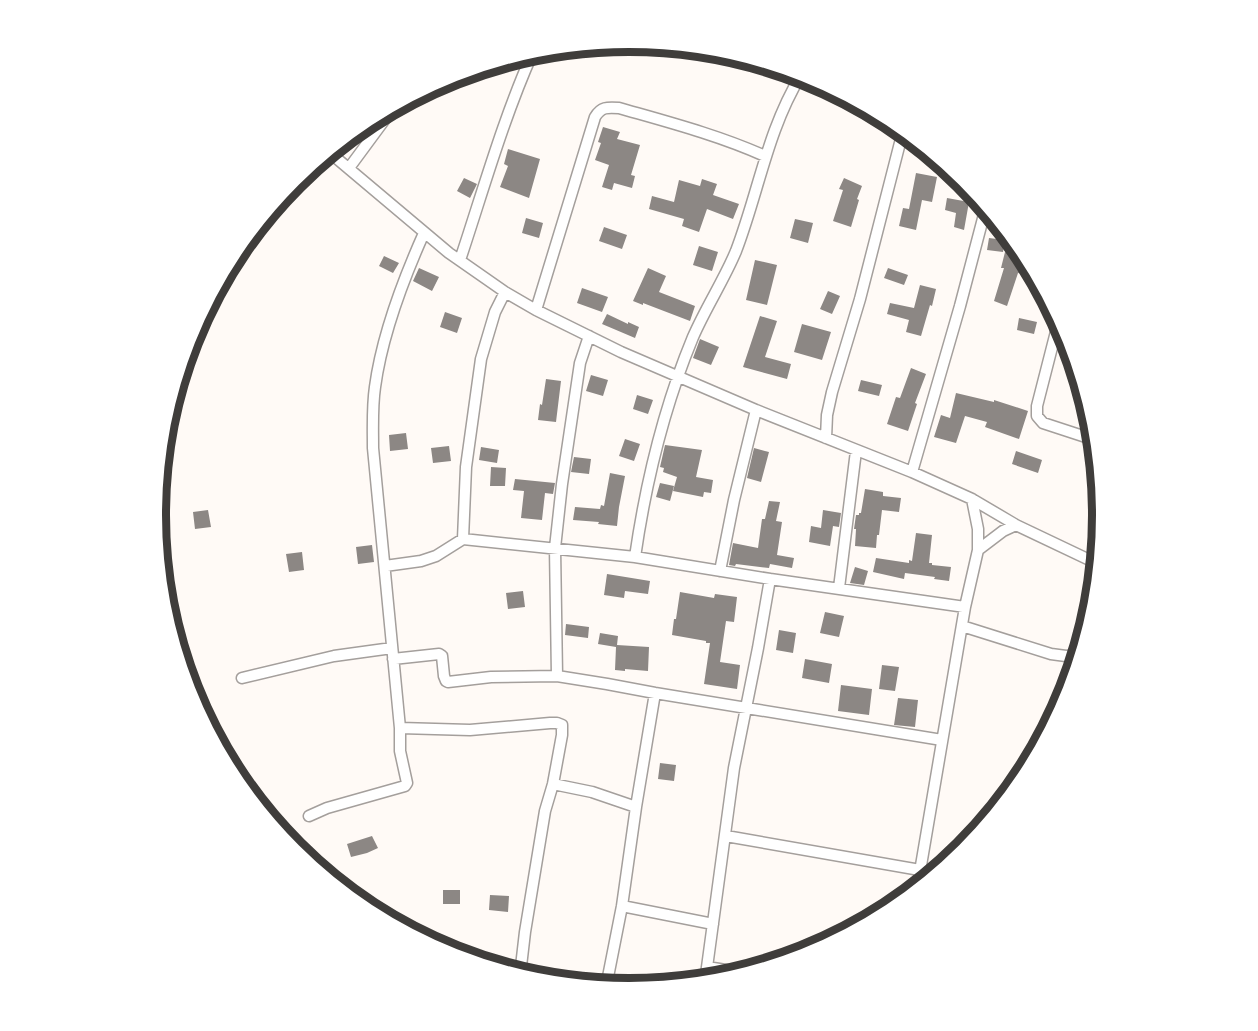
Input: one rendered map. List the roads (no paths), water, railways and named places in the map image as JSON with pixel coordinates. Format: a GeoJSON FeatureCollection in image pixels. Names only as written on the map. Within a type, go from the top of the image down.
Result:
{"type":"FeatureCollection","features":[{"type":"Feature","properties":{"kind":"street"},"geometry":{"type":"LineString","coordinates":[[460,260],[503,130],[529,63]]}},
{"type":"Feature","properties":{"kind":"street"},"geometry":{"type":"LineString","coordinates":[[635,557],[650,473],[662,424],[678,376],[695,333],[735,253],[773,133],[797,84]]}},
{"type":"Feature","properties":{"kind":"street"},"geometry":{"type":"LineString","coordinates":[[536,310],[595,117],[603,108],[619,108],[693,129],[765,156]]}},
{"type":"Feature","properties":{"kind":"street"},"geometry":{"type":"LineString","coordinates":[[349,168],[380,126]]}},
{"type":"Feature","properties":{"kind":"street"},"geometry":{"type":"LineString","coordinates":[[826,438],[826,415],[860,299],[900,141]]}},
{"type":"Feature","properties":{"kind":"street"},"geometry":{"type":"LineString","coordinates":[[336,157],[424,233],[505,292],[536,310],[756,410],[912,472],[972,499],[1016,525],[1090,560]]}},
{"type":"Feature","properties":{"kind":"street"},"geometry":{"type":"LineString","coordinates":[[912,472],[983,218]]}},
{"type":"Feature","properties":{"kind":"street"},"geometry":{"type":"LineString","coordinates":[[309,816],[327,808],[405,786],[407,780],[400,751],[400,728],[373,447],[373,419],[375,387],[381,358],[401,289],[424,233]]}},
{"type":"Feature","properties":{"kind":"street"},"geometry":{"type":"LineString","coordinates":[[463,539],[466,467],[482,359],[495,312],[505,292]]}},
{"type":"Feature","properties":{"kind":"street"},"geometry":{"type":"LineString","coordinates":[[1055,334],[1037,405],[1037,416],[1043,423],[1085,437]]}},
{"type":"Feature","properties":{"kind":"street"},"geometry":{"type":"LineString","coordinates":[[557,676],[555,548],[574,399],[580,363],[589,336]]}},
{"type":"Feature","properties":{"kind":"street"},"geometry":{"type":"LineString","coordinates":[[720,571],[734,500],[756,410]]}},
{"type":"Feature","properties":{"kind":"street"},"geometry":{"type":"LineString","coordinates":[[839,588],[856,451]]}},
{"type":"Feature","properties":{"kind":"street"},"geometry":{"type":"LineString","coordinates":[[919,876],[965,607],[978,550],[978,529],[972,499]]}},
{"type":"Feature","properties":{"kind":"street"},"geometry":{"type":"LineString","coordinates":[[978,550],[1003,531],[1016,525]]}},
{"type":"Feature","properties":{"kind":"street"},"geometry":{"type":"LineString","coordinates":[[385,566],[421,561],[436,556],[463,539],[635,557],[965,607]]}},
{"type":"Feature","properties":{"kind":"street"},"geometry":{"type":"LineString","coordinates":[[706,972],[734,768],[770,579]]}},
{"type":"Feature","properties":{"kind":"street"},"geometry":{"type":"LineString","coordinates":[[962,626],[1051,654],[1070,656]]}},
{"type":"Feature","properties":{"kind":"street"},"geometry":{"type":"LineString","coordinates":[[242,678],[334,656],[436,653],[443,658],[444,676],[448,682],[490,677],[557,676],[942,741]]}},
{"type":"Feature","properties":{"kind":"street"},"geometry":{"type":"LineString","coordinates":[[608,978],[622,906],[655,693]]}},
{"type":"Feature","properties":{"kind":"street"},"geometry":{"type":"LineString","coordinates":[[400,728],[470,730],[557,723],[562,725],[553,784],[545,812],[521,966]]}},
{"type":"Feature","properties":{"kind":"street"},"geometry":{"type":"LineString","coordinates":[[553,784],[592,792],[636,807]]}},
{"type":"Feature","properties":{"kind":"street"},"geometry":{"type":"LineString","coordinates":[[726,836],[920,870]]}},
{"type":"Feature","properties":{"kind":"street"},"geometry":{"type":"LineString","coordinates":[[622,906],[713,924]]}},
{"type":"Feature","properties":{"kind":"street"},"geometry":{"type":"LineString","coordinates":[[707,967],[722,969]]}}]}
